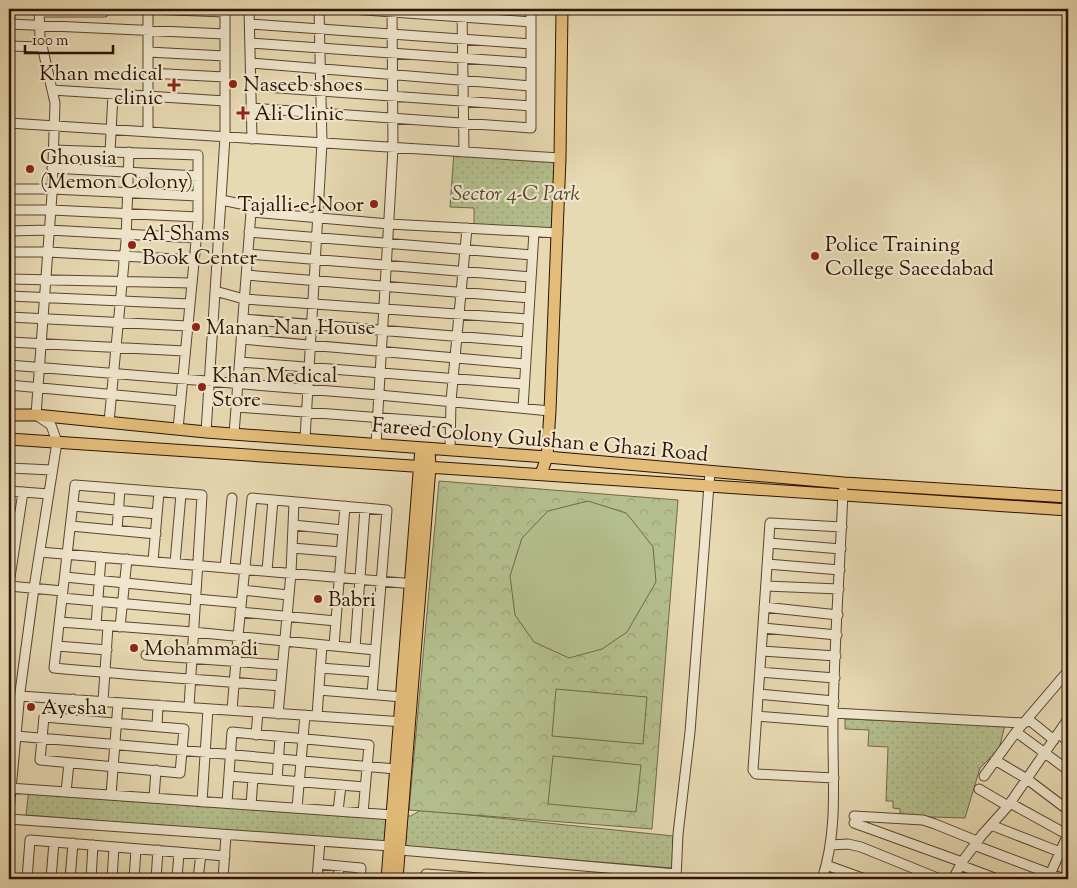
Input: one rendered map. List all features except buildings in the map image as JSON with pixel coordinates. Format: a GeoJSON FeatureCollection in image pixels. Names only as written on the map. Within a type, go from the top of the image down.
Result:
{"type":"FeatureCollection","features":[{"type":"Feature","properties":{"kind":"main road"},"geometry":{"type":"LineString","coordinates":[[541,474],[547,457],[550,411],[558,233],[562,9]]}},
{"type":"Feature","properties":{"kind":"main road","name":"Fareed Colony Gulshan e Ghazi Road"},"geometry":{"type":"LineString","coordinates":[[9,414],[206,432],[547,457],[710,472],[843,488],[1068,510]]}},
{"type":"Feature","properties":{"kind":"main road","name":"Fareed Colony Gulshan e Ghazi Road"},"geometry":{"type":"LineString","coordinates":[[9,439],[708,485],[1068,497]]}},
{"type":"Feature","properties":{"kind":"main road"},"geometry":{"type":"LineString","coordinates":[[387,879],[395,848],[425,448]]}},
{"type":"Feature","properties":{"kind":"main road"},"geometry":{"type":"LineString","coordinates":[[397,879],[393,815],[396,769],[405,723],[402,697],[415,584]]}},
{"type":"Feature","properties":{"kind":"street"},"geometry":{"type":"LineString","coordinates":[[148,132],[148,9],[225,10],[225,137],[206,432]]}},
{"type":"Feature","properties":{"kind":"street"},"geometry":{"type":"LineString","coordinates":[[249,9],[252,139]]}},
{"type":"Feature","properties":{"kind":"street"},"geometry":{"type":"LineString","coordinates":[[305,439],[322,143],[319,9]]}},
{"type":"Feature","properties":{"kind":"street"},"geometry":{"type":"LineString","coordinates":[[351,9],[462,13],[531,22]]}},
{"type":"Feature","properties":{"kind":"street"},"geometry":{"type":"LineString","coordinates":[[252,108],[531,128],[531,9]]}},
{"type":"Feature","properties":{"kind":"street"},"geometry":{"type":"LineString","coordinates":[[376,445],[393,148],[392,10]]}},
{"type":"Feature","properties":{"kind":"street"},"geometry":{"type":"LineString","coordinates":[[9,811],[20,696],[34,588],[57,442],[51,425],[36,415],[51,210],[55,103],[42,47],[39,11],[104,12]]}},
{"type":"Feature","properties":{"kind":"street"},"geometry":{"type":"LineString","coordinates":[[462,13],[464,152]]}},
{"type":"Feature","properties":{"kind":"street"},"geometry":{"type":"LineString","coordinates":[[9,24],[225,34]]}},
{"type":"Feature","properties":{"kind":"street"},"geometry":{"type":"LineString","coordinates":[[250,24],[531,44]]}},
{"type":"Feature","properties":{"kind":"street"},"geometry":{"type":"LineString","coordinates":[[250,43],[531,63]]}},
{"type":"Feature","properties":{"kind":"street"},"geometry":{"type":"LineString","coordinates":[[9,46],[42,47]]}},
{"type":"Feature","properties":{"kind":"street"},"geometry":{"type":"LineString","coordinates":[[148,52],[225,56]]}},
{"type":"Feature","properties":{"kind":"street"},"geometry":{"type":"LineString","coordinates":[[250,64],[531,86]]}},
{"type":"Feature","properties":{"kind":"street"},"geometry":{"type":"LineString","coordinates":[[148,73],[225,78]]}},
{"type":"Feature","properties":{"kind":"street"},"geometry":{"type":"LineString","coordinates":[[251,86],[531,106]]}},
{"type":"Feature","properties":{"kind":"street"},"geometry":{"type":"LineString","coordinates":[[52,90],[225,100]]}},
{"type":"Feature","properties":{"kind":"street"},"geometry":{"type":"LineString","coordinates":[[110,152],[113,94]]}},
{"type":"Feature","properties":{"kind":"street"},"geometry":{"type":"LineString","coordinates":[[9,123],[560,158]]}},
{"type":"Feature","properties":{"kind":"street"},"geometry":{"type":"LineString","coordinates":[[53,150],[198,155],[198,217],[178,429]]}},
{"type":"Feature","properties":{"kind":"street"},"geometry":{"type":"LineString","coordinates":[[109,422],[126,234],[129,152]]}},
{"type":"Feature","properties":{"kind":"street"},"geometry":{"type":"LineString","coordinates":[[52,168],[198,176]]}},
{"type":"Feature","properties":{"kind":"street"},"geometry":{"type":"LineString","coordinates":[[9,189],[52,189],[198,196]]}},
{"type":"Feature","properties":{"kind":"street"},"geometry":{"type":"LineString","coordinates":[[221,200],[252,206],[234,434]]}},
{"type":"Feature","properties":{"kind":"street"},"geometry":{"type":"LineString","coordinates":[[9,210],[51,210],[198,217]]}},
{"type":"Feature","properties":{"kind":"street"},"geometry":{"type":"LineString","coordinates":[[251,212],[389,224],[558,233]]}},
{"type":"Feature","properties":{"kind":"street"},"geometry":{"type":"LineString","coordinates":[[450,450],[451,402],[467,228]]}},
{"type":"Feature","properties":{"kind":"street"},"geometry":{"type":"LineString","coordinates":[[9,231],[49,230],[196,238]]}},
{"type":"Feature","properties":{"kind":"street"},"geometry":{"type":"LineString","coordinates":[[249,232],[532,255]]}},
{"type":"Feature","properties":{"kind":"street"},"geometry":{"type":"LineString","coordinates":[[523,408],[534,232]]}},
{"type":"Feature","properties":{"kind":"street"},"geometry":{"type":"LineString","coordinates":[[9,252],[48,252],[194,260]]}},
{"type":"Feature","properties":{"kind":"street"},"geometry":{"type":"LineString","coordinates":[[248,254],[531,277]]}},
{"type":"Feature","properties":{"kind":"street"},"geometry":{"type":"LineString","coordinates":[[246,276],[530,298]]}},
{"type":"Feature","properties":{"kind":"street"},"geometry":{"type":"LineString","coordinates":[[9,279],[192,283]]}},
{"type":"Feature","properties":{"kind":"street"},"geometry":{"type":"LineString","coordinates":[[215,291],[244,299],[528,319]]}},
{"type":"Feature","properties":{"kind":"street"},"geometry":{"type":"LineString","coordinates":[[9,296],[190,304]]}},
{"type":"Feature","properties":{"kind":"street"},"geometry":{"type":"LineString","coordinates":[[9,317],[188,326]]}},
{"type":"Feature","properties":{"kind":"street"},"geometry":{"type":"LineString","coordinates":[[243,319],[527,342]]}},
{"type":"Feature","properties":{"kind":"street"},"geometry":{"type":"LineString","coordinates":[[241,340],[525,364]]}},
{"type":"Feature","properties":{"kind":"street"},"geometry":{"type":"LineString","coordinates":[[9,342],[186,351]]}},
{"type":"Feature","properties":{"kind":"street"},"geometry":{"type":"LineString","coordinates":[[240,362],[524,384]]}},
{"type":"Feature","properties":{"kind":"street"},"geometry":{"type":"LineString","coordinates":[[9,365],[550,411]]}},
{"type":"Feature","properties":{"kind":"street"},"geometry":{"type":"LineString","coordinates":[[9,385],[181,400]]}},
{"type":"Feature","properties":{"kind":"street"},"geometry":{"type":"LineString","coordinates":[[236,407],[450,423]]}},
{"type":"Feature","properties":{"kind":"street"},"geometry":{"type":"LineString","coordinates":[[9,468],[52,470]]}},
{"type":"Feature","properties":{"kind":"street"},"geometry":{"type":"LineString","coordinates":[[9,819],[320,841],[676,877],[678,834],[690,732],[710,472]]}},
{"type":"Feature","properties":{"kind":"street"},"geometry":{"type":"LineString","coordinates":[[188,707],[190,679],[192,658],[202,495],[76,486],[54,668],[105,673],[190,679],[234,682],[280,686]]}},
{"type":"Feature","properties":{"kind":"street"},"geometry":{"type":"LineString","coordinates":[[822,879],[830,845],[834,778],[833,717],[843,488]]}},
{"type":"Feature","properties":{"kind":"street"},"geometry":{"type":"LineString","coordinates":[[117,530],[120,489]]}},
{"type":"Feature","properties":{"kind":"street"},"geometry":{"type":"LineString","coordinates":[[9,491],[48,494]]}},
{"type":"Feature","properties":{"kind":"street"},"geometry":{"type":"LineString","coordinates":[[23,492],[20,516],[12,538],[9,585],[98,601],[195,610]]}},
{"type":"Feature","properties":{"kind":"street"},"geometry":{"type":"LineString","coordinates":[[154,561],[159,492]]}},
{"type":"Feature","properties":{"kind":"street"},"geometry":{"type":"LineString","coordinates":[[176,563],[181,494]]}},
{"type":"Feature","properties":{"kind":"street"},"geometry":{"type":"LineString","coordinates":[[225,568],[232,498]]}},
{"type":"Feature","properties":{"kind":"street"},"geometry":{"type":"LineString","coordinates":[[232,710],[252,498],[387,510],[372,694]]}},
{"type":"Feature","properties":{"kind":"street"},"geometry":{"type":"LineString","coordinates":[[267,571],[273,500]]}},
{"type":"Feature","properties":{"kind":"street"},"geometry":{"type":"LineString","coordinates":[[278,714],[291,573],[294,502]]}},
{"type":"Feature","properties":{"kind":"street"},"geometry":{"type":"LineString","coordinates":[[73,506],[157,514]]}},
{"type":"Feature","properties":{"kind":"street"},"geometry":{"type":"LineString","coordinates":[[334,646],[345,506]]}},
{"type":"Feature","properties":{"kind":"street"},"geometry":{"type":"LineString","coordinates":[[355,648],[365,508]]}},
{"type":"Feature","properties":{"kind":"street"},"geometry":{"type":"LineString","coordinates":[[9,516],[20,516]]}},
{"type":"Feature","properties":{"kind":"street"},"geometry":{"type":"LineString","coordinates":[[834,778],[756,774],[753,770],[770,523],[842,527]]}},
{"type":"Feature","properties":{"kind":"street"},"geometry":{"type":"LineString","coordinates":[[293,525],[343,530]]}},
{"type":"Feature","properties":{"kind":"street"},"geometry":{"type":"LineString","coordinates":[[71,526],[156,534]]}},
{"type":"Feature","properties":{"kind":"street"},"geometry":{"type":"LineString","coordinates":[[769,543],[841,549]]}},
{"type":"Feature","properties":{"kind":"street"},"geometry":{"type":"LineString","coordinates":[[292,548],[341,552]]}},
{"type":"Feature","properties":{"kind":"street"},"geometry":{"type":"LineString","coordinates":[[40,552],[415,584]]}},
{"type":"Feature","properties":{"kind":"street"},"geometry":{"type":"LineString","coordinates":[[96,625],[101,557]]}},
{"type":"Feature","properties":{"kind":"street"},"geometry":{"type":"LineString","coordinates":[[120,627],[127,559]]}},
{"type":"Feature","properties":{"kind":"street"},"geometry":{"type":"LineString","coordinates":[[767,564],[840,570]]}},
{"type":"Feature","properties":{"kind":"street"},"geometry":{"type":"LineString","coordinates":[[65,577],[124,583],[196,595],[286,616],[336,621]]}},
{"type":"Feature","properties":{"kind":"street"},"geometry":{"type":"LineString","coordinates":[[766,586],[839,589]]}},
{"type":"Feature","properties":{"kind":"street"},"geometry":{"type":"LineString","coordinates":[[242,590],[288,595]]}},
{"type":"Feature","properties":{"kind":"street"},"geometry":{"type":"LineString","coordinates":[[764,607],[838,615]]}},
{"type":"Feature","properties":{"kind":"street"},"geometry":{"type":"LineString","coordinates":[[60,622],[238,636],[375,650]]}},
{"type":"Feature","properties":{"kind":"street"},"geometry":{"type":"LineString","coordinates":[[103,702],[108,626]]}},
{"type":"Feature","properties":{"kind":"street"},"geometry":{"type":"LineString","coordinates":[[763,628],[837,635]]}},
{"type":"Feature","properties":{"kind":"street"},"geometry":{"type":"LineString","coordinates":[[317,716],[322,645]]}},
{"type":"Feature","properties":{"kind":"street"},"geometry":{"type":"LineString","coordinates":[[57,646],[107,650]]}},
{"type":"Feature","properties":{"kind":"street"},"geometry":{"type":"LineString","coordinates":[[761,651],[836,656]]}},
{"type":"Feature","properties":{"kind":"street"},"geometry":{"type":"LineString","coordinates":[[146,655],[282,665]]}},
{"type":"Feature","properties":{"kind":"street"},"geometry":{"type":"LineString","coordinates":[[320,668],[374,672]]}},
{"type":"Feature","properties":{"kind":"street"},"geometry":{"type":"LineString","coordinates":[[760,672],[835,678]]}},
{"type":"Feature","properties":{"kind":"street"},"geometry":{"type":"LineString","coordinates":[[984,776],[1016,732],[1067,674]]}},
{"type":"Feature","properties":{"kind":"street"},"geometry":{"type":"LineString","coordinates":[[319,690],[402,697]]}},
{"type":"Feature","properties":{"kind":"street"},"geometry":{"type":"LineString","coordinates":[[758,694],[834,700]]}},
{"type":"Feature","properties":{"kind":"street"},"geometry":{"type":"LineString","coordinates":[[20,696],[405,723]]}},
{"type":"Feature","properties":{"kind":"street"},"geometry":{"type":"LineString","coordinates":[[71,719],[72,699]]}},
{"type":"Feature","properties":{"kind":"street"},"geometry":{"type":"LineString","coordinates":[[111,795],[118,702]]}},
{"type":"Feature","properties":{"kind":"street"},"geometry":{"type":"LineString","coordinates":[[157,726],[158,705]]}},
{"type":"Feature","properties":{"kind":"street"},"geometry":{"type":"LineString","coordinates":[[202,802],[208,709]]}},
{"type":"Feature","properties":{"kind":"street"},"geometry":{"type":"LineString","coordinates":[[256,735],[258,712]]}},
{"type":"Feature","properties":{"kind":"street"},"geometry":{"type":"LineString","coordinates":[[296,808],[305,716]]}},
{"type":"Feature","properties":{"kind":"street"},"geometry":{"type":"LineString","coordinates":[[757,716],[1026,721],[1068,742]]}},
{"type":"Feature","properties":{"kind":"street"},"geometry":{"type":"LineString","coordinates":[[44,717],[71,719],[184,729],[180,773],[40,760],[44,717]]}},
{"type":"Feature","properties":{"kind":"street"},"geometry":{"type":"LineString","coordinates":[[953,879],[961,863],[1009,805],[1068,720]]}},
{"type":"Feature","properties":{"kind":"street"},"geometry":{"type":"LineString","coordinates":[[227,803],[232,732],[369,745],[363,813]]}},
{"type":"Feature","properties":{"kind":"street"},"geometry":{"type":"LineString","coordinates":[[1016,732],[1046,752],[1068,770]]}},
{"type":"Feature","properties":{"kind":"street"},"geometry":{"type":"LineString","coordinates":[[16,736],[396,769]]}},
{"type":"Feature","properties":{"kind":"street"},"geometry":{"type":"LineString","coordinates":[[277,780],[280,737]]}},
{"type":"Feature","properties":{"kind":"street"},"geometry":{"type":"LineString","coordinates":[[995,760],[1027,779],[1068,810]]}},
{"type":"Feature","properties":{"kind":"street"},"geometry":{"type":"LineString","coordinates":[[66,792],[69,763]]}},
{"type":"Feature","properties":{"kind":"street"},"geometry":{"type":"LineString","coordinates":[[154,798],[156,770]]}},
{"type":"Feature","properties":{"kind":"street"},"geometry":{"type":"LineString","coordinates":[[229,776],[365,787]]}},
{"type":"Feature","properties":{"kind":"street"},"geometry":{"type":"LineString","coordinates":[[251,805],[253,778]]}},
{"type":"Feature","properties":{"kind":"street"},"geometry":{"type":"LineString","coordinates":[[338,811],[341,785]]}},
{"type":"Feature","properties":{"kind":"street"},"geometry":{"type":"LineString","coordinates":[[10,788],[393,815]]}},
{"type":"Feature","properties":{"kind":"street"},"geometry":{"type":"LineString","coordinates":[[979,789],[1068,835],[1064,849],[1049,877]]}},
{"type":"Feature","properties":{"kind":"street"},"geometry":{"type":"LineString","coordinates":[[997,879],[854,820],[923,820],[1049,877],[1064,879]]}},
{"type":"Feature","properties":{"kind":"street"},"geometry":{"type":"LineString","coordinates":[[991,825],[1064,849]]}},
{"type":"Feature","properties":{"kind":"street"},"geometry":{"type":"LineString","coordinates":[[223,879],[226,835]]}},
{"type":"Feature","properties":{"kind":"street"},"geometry":{"type":"LineString","coordinates":[[27,879],[30,840],[224,856]]}},
{"type":"Feature","properties":{"kind":"street"},"geometry":{"type":"LineString","coordinates":[[317,879],[320,841]]}},
{"type":"Feature","properties":{"kind":"street"},"geometry":{"type":"LineString","coordinates":[[51,879],[54,842]]}},
{"type":"Feature","properties":{"kind":"street"},"geometry":{"type":"LineString","coordinates":[[70,879],[73,843]]}},
{"type":"Feature","properties":{"kind":"street"},"geometry":{"type":"LineString","coordinates":[[830,845],[848,844],[861,847],[940,879]]}},
{"type":"Feature","properties":{"kind":"street"},"geometry":{"type":"LineString","coordinates":[[91,879],[93,845]]}},
{"type":"Feature","properties":{"kind":"street"},"geometry":{"type":"LineString","coordinates":[[112,879],[114,847]]}},
{"type":"Feature","properties":{"kind":"street"},"geometry":{"type":"LineString","coordinates":[[134,879],[136,849]]}},
{"type":"Feature","properties":{"kind":"street"},"geometry":{"type":"LineString","coordinates":[[156,879],[158,850]]}},
{"type":"Feature","properties":{"kind":"street"},"geometry":{"type":"LineString","coordinates":[[177,879],[179,852]]}},
{"type":"Feature","properties":{"kind":"street"},"geometry":{"type":"LineString","coordinates":[[198,879],[201,854]]}},
{"type":"Feature","properties":{"kind":"street"},"geometry":{"type":"LineString","coordinates":[[318,864],[361,868],[360,879]]}},
{"type":"Feature","properties":{"kind":"street"},"geometry":{"type":"LineString","coordinates":[[826,865],[865,879]]}},
{"type":"Feature","properties":{"kind":"street"},"geometry":{"type":"LineString","coordinates":[[338,879],[339,866]]}},
{"type":"Feature","properties":{"kind":"street"},"geometry":{"type":"LineString","coordinates":[[423,879],[426,874],[443,877],[494,879]]}},
{"type":"Feature","properties":{"kind":"green space","name":"Sector 4-C Park"},"geometry":{"type":"Polygon","coordinates":[[[454,151],[560,158],[558,233],[474,229],[474,208],[450,207],[454,151]]]}},
{"type":"Feature","properties":{"kind":"green space"},"geometry":{"type":"Polygon","coordinates":[[[439,481],[678,500],[652,829],[409,810],[439,481]]]}},
{"type":"Feature","properties":{"kind":"green space"},"geometry":{"type":"Polygon","coordinates":[[[588,501],[626,513],[653,547],[656,582],[627,632],[602,649],[569,658],[534,642],[515,615],[510,576],[522,538],[548,511],[588,501]]]}},
{"type":"Feature","properties":{"kind":"green space"},"geometry":{"type":"Polygon","coordinates":[[[556,689],[647,697],[643,744],[552,736],[556,689]]]}},
{"type":"Feature","properties":{"kind":"green space"},"geometry":{"type":"Polygon","coordinates":[[[845,719],[1005,725],[999,749],[980,768],[965,818],[900,816],[900,809],[893,808],[893,801],[886,801],[888,747],[868,746],[869,730],[845,729],[845,719]]]}},
{"type":"Feature","properties":{"kind":"green space"},"geometry":{"type":"Polygon","coordinates":[[[553,756],[641,765],[636,812],[548,804],[553,756]]]}},
{"type":"Feature","properties":{"kind":"green space"},"geometry":{"type":"Polygon","coordinates":[[[29,789],[363,814],[411,816],[421,810],[673,836],[672,868],[26,815],[29,789]]]}},
{"type":"Feature","properties":{"kind":"place","name":"Naseeb shoes"},"geometry":{"type":"Point","coordinates":[233,84]}},
{"type":"Feature","properties":{"kind":"place","name":"Khan medical clinic"},"geometry":{"type":"Point","coordinates":[174,85]}},
{"type":"Feature","properties":{"kind":"place","name":"Ali Clinic"},"geometry":{"type":"Point","coordinates":[243,113]}},
{"type":"Feature","properties":{"kind":"place","name":"Ghousia (Memon Colony)"},"geometry":{"type":"Point","coordinates":[30,169]}},
{"type":"Feature","properties":{"kind":"place","name":"Tajalli-e-Noor"},"geometry":{"type":"Point","coordinates":[374,204]}},
{"type":"Feature","properties":{"kind":"place","name":"Al Shams Book Center"},"geometry":{"type":"Point","coordinates":[132,245]}},
{"type":"Feature","properties":{"kind":"place","name":"Police Training College Saeedabad"},"geometry":{"type":"Point","coordinates":[815,256]}},
{"type":"Feature","properties":{"kind":"place","name":"Manan Nan House"},"geometry":{"type":"Point","coordinates":[196,327]}},
{"type":"Feature","properties":{"kind":"place","name":"Khan Medical Store"},"geometry":{"type":"Point","coordinates":[202,387]}},
{"type":"Feature","properties":{"kind":"place","name":"Babri"},"geometry":{"type":"Point","coordinates":[318,599]}},
{"type":"Feature","properties":{"kind":"place","name":"Mohammadi"},"geometry":{"type":"Point","coordinates":[134,648]}},
{"type":"Feature","properties":{"kind":"place","name":"Ayesha"},"geometry":{"type":"Point","coordinates":[31,707]}}]}
